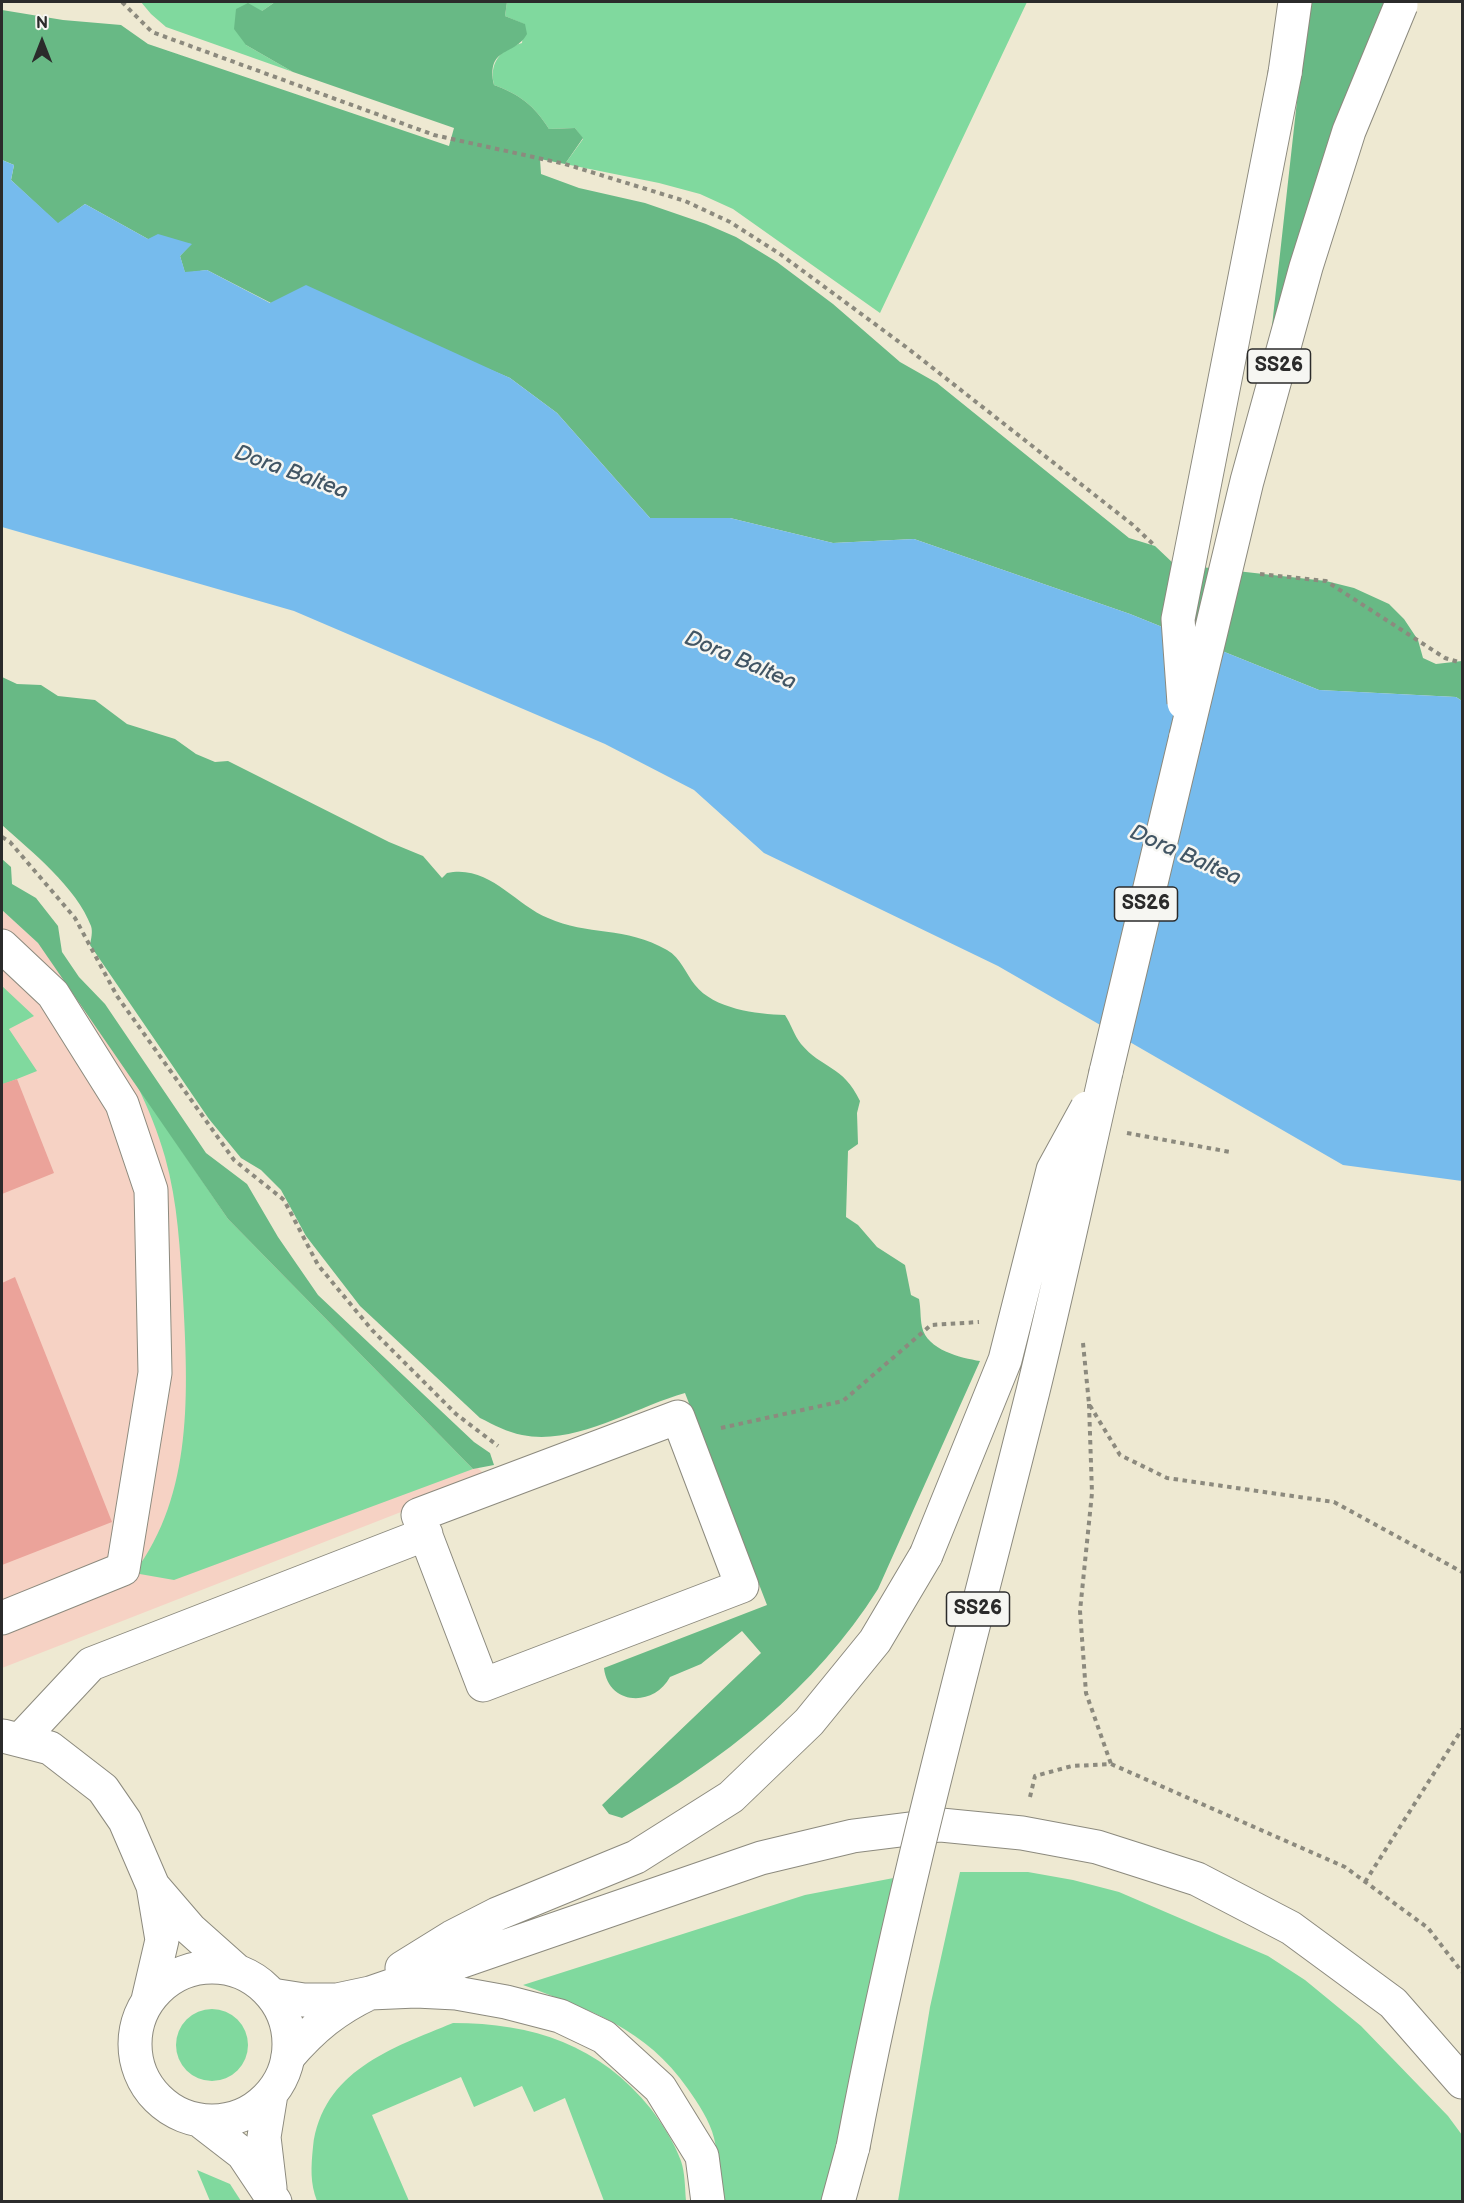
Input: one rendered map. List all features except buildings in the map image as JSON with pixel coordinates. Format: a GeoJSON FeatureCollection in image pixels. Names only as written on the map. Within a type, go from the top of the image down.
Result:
{"type":"FeatureCollection","features":[{"type":"Feature","properties":{"kind":"main road"},"geometry":{"type":"LineString","coordinates":[[1186,736],[1178,619],[1285,73],[1295,2]]}},
{"type":"Feature","properties":{"kind":"main road","name":"SS26"},"geometry":{"type":"LineString","coordinates":[[846,2202],[853,2147],[875,2034],[913,1862],[1034,1388],[1247,481],[1306,267],[1349,131],[1402,3]]}},
{"type":"Feature","properties":{"kind":"main road"},"geometry":{"type":"LineString","coordinates":[[2,946],[53,994],[122,1104],[151,1190],[155,1373],[123,1569],[2,1618]]}},
{"type":"Feature","properties":{"kind":"main road"},"geometry":{"type":"LineString","coordinates":[[370,1993],[409,1964],[452,1937],[497,1914],[636,1857],[730,1797],[809,1722],[875,1641],[926,1555],[1005,1360],[1053,1170],[1107,1072]]}},
{"type":"Feature","properties":{"kind":"main road"},"geometry":{"type":"LineString","coordinates":[[678,1417],[684,1434],[742,1586],[483,1684],[418,1515],[678,1417]]}},
{"type":"Feature","properties":{"kind":"main road"},"geometry":{"type":"LineString","coordinates":[[11,1738],[91,1664],[426,1534]]}},
{"type":"Feature","properties":{"kind":"main road"},"geometry":{"type":"LineString","coordinates":[[11,1738],[50,1748],[103,1789],[125,1821],[153,1886],[162,1940],[148,2000],[137,2023],[135,2049],[140,2073],[154,2096],[174,2111],[199,2120],[219,2121],[238,2117],[256,2108],[271,2094],[282,2077],[288,2057],[289,2034],[283,2013],[272,1995],[256,1980],[236,1970],[190,1929],[153,1886]]}},
{"type":"Feature","properties":{"kind":"main road"},"geometry":{"type":"LineString","coordinates":[[288,2057],[311,2030],[339,2008],[370,1993],[772,1855],[853,1836],[941,1825],[1022,1833],[1097,1847],[1197,1879],[1291,1928],[1393,2003],[1462,2082]]}},
{"type":"Feature","properties":{"kind":"main road"},"geometry":{"type":"LineString","coordinates":[[148,2000],[162,1985],[188,1971],[216,1966],[236,1970]]}},
{"type":"Feature","properties":{"kind":"main road"},"geometry":{"type":"LineString","coordinates":[[272,1995],[337,2000],[370,1993],[446,1993],[506,2002],[560,2016],[604,2037],[660,2088],[702,2156],[708,2202]]}},
{"type":"Feature","properties":{"kind":"main road"},"geometry":{"type":"LineString","coordinates":[[271,2094],[264,2137],[268,2180],[275,2201]]}},
{"type":"Feature","properties":{"kind":"main road"},"geometry":{"type":"LineString","coordinates":[[199,2120],[243,2154],[275,2201]]}},
{"type":"Feature","properties":{"kind":"main road"},"geometry":{"type":"LineString","coordinates":[[838,2202],[853,2147]]}},
{"type":"Feature","properties":{"kind":"path"},"geometry":{"type":"LineString","coordinates":[[122,2],[152,32],[434,135],[565,164],[685,201],[730,222],[780,254],[906,347],[1133,525],[1161,552]]}},
{"type":"Feature","properties":{"kind":"path"},"geometry":{"type":"LineString","coordinates":[[1256,573],[1326,581],[1445,658],[1462,663]]}},
{"type":"Feature","properties":{"kind":"path"},"geometry":{"type":"LineString","coordinates":[[2,837],[10,842],[75,918],[117,996],[181,1088],[234,1160],[284,1200],[318,1265],[372,1330],[456,1414],[533,1472]]}},
{"type":"Feature","properties":{"kind":"path"},"geometry":{"type":"LineString","coordinates":[[1124,1132],[1230,1152]]}},
{"type":"Feature","properties":{"kind":"path"},"geometry":{"type":"LineString","coordinates":[[684,1434],[748,1424],[843,1401],[931,1325],[989,1322]]}},
{"type":"Feature","properties":{"kind":"path"},"geometry":{"type":"LineString","coordinates":[[1083,1340],[1089,1404],[1092,1493],[1080,1611],[1086,1693],[1111,1764]]}},
{"type":"Feature","properties":{"kind":"path"},"geometry":{"type":"LineString","coordinates":[[1089,1404],[1120,1455],[1167,1478],[1334,1502],[1462,1572]]}},
{"type":"Feature","properties":{"kind":"path"},"geometry":{"type":"LineString","coordinates":[[1365,1882],[1462,1729]]}},
{"type":"Feature","properties":{"kind":"path"},"geometry":{"type":"LineString","coordinates":[[1022,1833],[1035,1776],[1072,1766],[1111,1764],[1345,1867],[1428,1928],[1462,1972]]}},
{"type":"Feature","properties":{"kind":"shaded area"},"geometry":{"type":"Polygon","coordinates":[[[2,910],[38,943],[106,1023],[228,1219],[488,1478],[2,1668],[2,910]]]}},
{"type":"Feature","properties":{"kind":"green space"},"geometry":{"type":"Polygon","coordinates":[[[141,2],[275,2],[262,11],[246,45],[293,72],[166,27],[141,2]]]}},
{"type":"Feature","properties":{"kind":"green space"},"geometry":{"type":"Polygon","coordinates":[[[275,2],[507,2],[505,16],[525,24],[527,34],[522,41],[497,58],[493,73],[494,85],[526,102],[549,129],[575,128],[583,138],[565,164],[540,159],[541,174],[579,188],[645,203],[706,224],[736,237],[777,262],[833,304],[900,362],[937,383],[1129,538],[1155,546],[1174,564],[1326,581],[1354,588],[1389,604],[1404,619],[1418,640],[1423,658],[1436,664],[1462,661],[1462,701],[1456,697],[1319,690],[1130,614],[914,539],[833,543],[730,518],[650,518],[557,413],[510,378],[446,351],[271,303],[207,270],[185,273],[180,256],[191,244],[148,239],[85,204],[58,224],[11,180],[14,165],[2,160],[2,10],[63,20],[121,25],[148,44],[449,146],[454,128],[293,72],[246,45],[234,29],[236,9],[248,3],[262,11],[275,2]]]}},
{"type":"Feature","properties":{"kind":"green space"},"geometry":{"type":"Polygon","coordinates":[[[507,2],[1027,2],[880,313],[733,209],[700,194],[659,183],[565,164],[583,139],[575,128],[549,129],[526,102],[494,85],[493,70],[498,58],[508,49],[522,43],[524,24],[505,16],[507,2]]]}},
{"type":"Feature","properties":{"kind":"green space"},"geometry":{"type":"Polygon","coordinates":[[[1308,2],[1391,2],[1271,335],[1308,2]]]}},
{"type":"Feature","properties":{"kind":"green space"},"geometry":{"type":"Polygon","coordinates":[[[2,677],[17,684],[41,685],[58,696],[95,700],[127,724],[175,739],[196,754],[215,762],[228,761],[389,842],[423,856],[442,878],[447,873],[476,874],[500,887],[536,912],[563,924],[637,937],[652,942],[672,953],[695,985],[713,1000],[736,1009],[785,1015],[801,1044],[847,1080],[860,1101],[857,1113],[858,1144],[848,1151],[846,1217],[858,1225],[877,1247],[905,1265],[911,1295],[919,1299],[922,1327],[930,1342],[955,1355],[980,1361],[878,1589],[853,1625],[826,1659],[764,1719],[696,1772],[622,1818],[609,1814],[602,1805],[761,1653],[742,1631],[701,1664],[670,1677],[653,1694],[643,1698],[622,1695],[607,1680],[604,1668],[767,1605],[685,1393],[584,1430],[542,1437],[516,1434],[480,1418],[360,1306],[306,1236],[281,1190],[261,1170],[241,1158],[209,1119],[90,945],[91,926],[75,898],[39,858],[2,825],[2,677]]]}},
{"type":"Feature","properties":{"kind":"green space"},"geometry":{"type":"Polygon","coordinates":[[[2,859],[11,867],[12,884],[36,898],[58,926],[62,952],[79,977],[105,1004],[206,1153],[247,1184],[278,1237],[318,1295],[474,1442],[490,1453],[494,1465],[473,1469],[228,1219],[38,943],[2,910],[2,859]]]}},
{"type":"Feature","properties":{"kind":"green space"},"geometry":{"type":"Polygon","coordinates":[[[2,986],[34,1016],[9,1029],[37,1071],[2,1085],[2,986]]]}},
{"type":"Feature","properties":{"kind":"green space"},"geometry":{"type":"Polygon","coordinates":[[[137,1085],[228,1219],[473,1469],[174,1580],[134,1573],[154,1542],[168,1510],[183,1440],[186,1404],[181,1262],[173,1192],[159,1138],[137,1085]]]}},
{"type":"Feature","properties":{"kind":"green space"},"geometry":{"type":"Polygon","coordinates":[[[960,1872],[1028,1872],[1073,1880],[1119,1892],[1268,1956],[1305,1980],[1361,2026],[1448,2116],[1462,2135],[1462,2201],[898,2201],[930,2007],[960,1872]]]}},
{"type":"Feature","properties":{"kind":"green space"},"geometry":{"type":"Polygon","coordinates":[[[904,1876],[827,2201],[725,2201],[710,2125],[696,2100],[672,2068],[635,2036],[615,2024],[571,2003],[523,1985],[805,1895],[904,1876]]]}},
{"type":"Feature","properties":{"kind":"green space"},"geometry":{"type":"Polygon","coordinates":[[[212,2009],[232,2015],[242,2025],[248,2045],[242,2065],[232,2075],[212,2081],[192,2075],[182,2065],[176,2045],[182,2025],[192,2015],[212,2009]]]}},
{"type":"Feature","properties":{"kind":"green space"},"geometry":{"type":"Polygon","coordinates":[[[453,2023],[511,2027],[537,2033],[563,2042],[610,2069],[651,2109],[668,2134],[682,2165],[686,2201],[604,2201],[565,2098],[534,2112],[522,2086],[474,2107],[461,2077],[372,2115],[409,2201],[317,2201],[312,2175],[313,2147],[319,2121],[330,2099],[345,2081],[384,2053],[453,2023]]]}},
{"type":"Feature","properties":{"kind":"green space"},"geometry":{"type":"Polygon","coordinates":[[[197,2170],[230,2184],[241,2201],[210,2201],[197,2170]]]}},
{"type":"Feature","properties":{"kind":"water","name":"Dora Baltea"},"geometry":{"type":"Polygon","coordinates":[[[2,160],[14,165],[11,180],[58,223],[85,204],[148,239],[158,234],[192,244],[180,256],[185,272],[207,270],[270,303],[306,285],[510,378],[557,413],[650,518],[730,518],[833,543],[914,539],[1130,614],[1319,690],[1456,697],[1462,701],[1462,1181],[1343,1165],[998,966],[764,853],[694,790],[605,744],[294,611],[2,527],[2,160]]]}}]}
